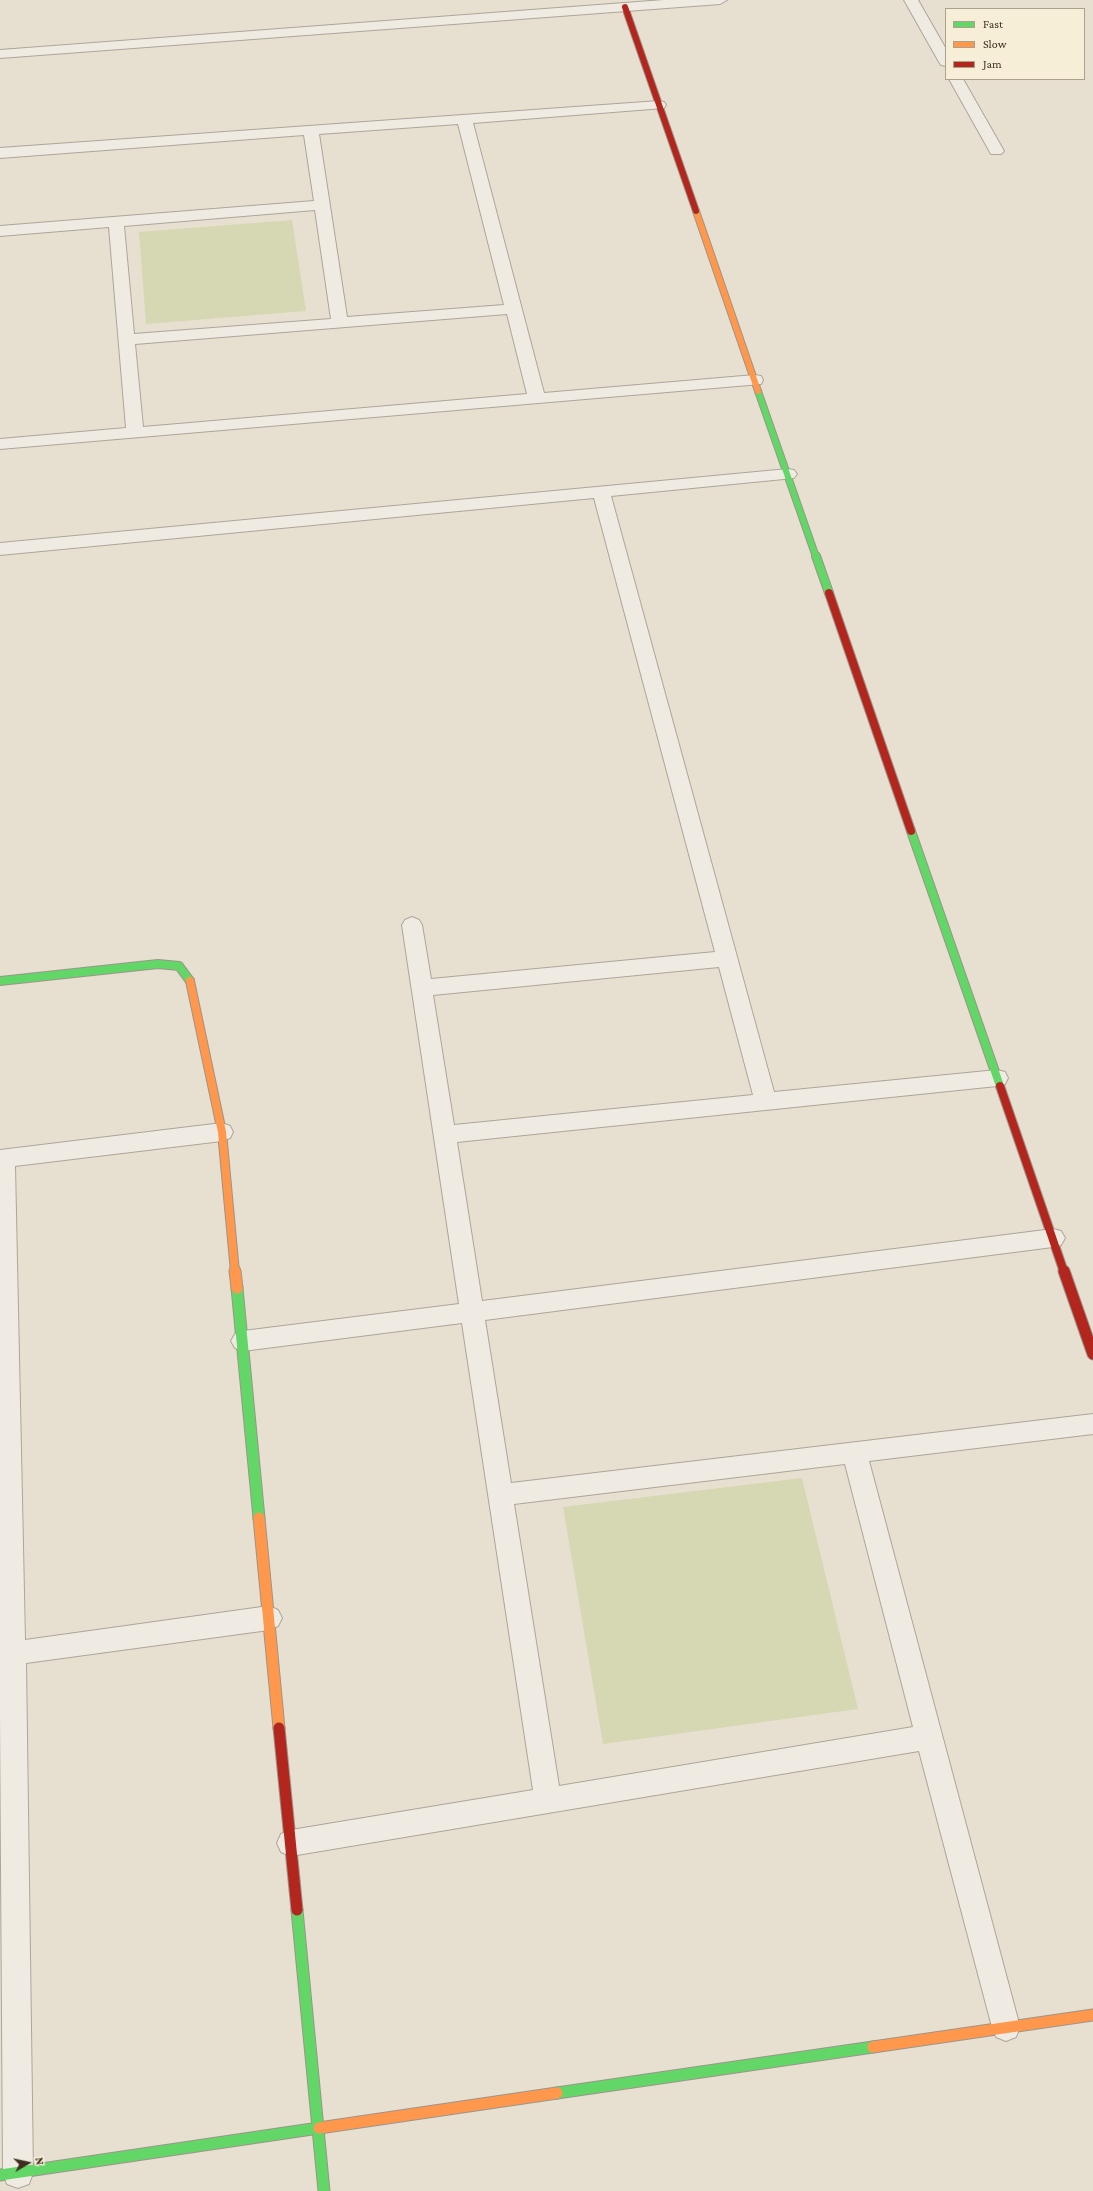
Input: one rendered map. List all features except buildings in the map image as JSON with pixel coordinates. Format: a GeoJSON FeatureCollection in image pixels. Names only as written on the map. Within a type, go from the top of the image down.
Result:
{"type":"FeatureCollection","features":[{"type":"Feature","properties":{"kind":"street"},"geometry":{"type":"LineString","coordinates":[[0,54],[720,0]]}},
{"type":"Feature","properties":{"kind":"street"},"geometry":{"type":"LineString","coordinates":[[911,0],[945,60]]}},
{"type":"Feature","properties":{"kind":"street"},"geometry":{"type":"LineString","coordinates":[[625,7],[1093,1354]]}},
{"type":"Feature","properties":{"kind":"street"},"geometry":{"type":"LineString","coordinates":[[957,80],[996,151]]}},
{"type":"Feature","properties":{"kind":"street"},"geometry":{"type":"LineString","coordinates":[[0,154],[659,105]]}},
{"type":"Feature","properties":{"kind":"street"},"geometry":{"type":"LineString","coordinates":[[464,119],[537,399]]}},
{"type":"Feature","properties":{"kind":"street"},"geometry":{"type":"LineString","coordinates":[[311,130],[340,323]]}},
{"type":"Feature","properties":{"kind":"street"},"geometry":{"type":"LineString","coordinates":[[0,231],[322,205]]}},
{"type":"Feature","properties":{"kind":"street"},"geometry":{"type":"LineString","coordinates":[[116,222],[135,433]]}},
{"type":"Feature","properties":{"kind":"street"},"geometry":{"type":"LineString","coordinates":[[127,340],[514,309]]}},
{"type":"Feature","properties":{"kind":"street"},"geometry":{"type":"LineString","coordinates":[[0,444],[755,380]]}},
{"type":"Feature","properties":{"kind":"street"},"geometry":{"type":"LineString","coordinates":[[0,549],[788,474]]}},
{"type":"Feature","properties":{"kind":"street"},"geometry":{"type":"LineString","coordinates":[[601,492],[766,1102]]}},
{"type":"Feature","properties":{"kind":"street"},"geometry":{"type":"LineString","coordinates":[[412,925],[548,1801]]}},
{"type":"Feature","properties":{"kind":"street"},"geometry":{"type":"LineString","coordinates":[[421,988],[727,959]]}},
{"type":"Feature","properties":{"kind":"street"},"geometry":{"type":"LineString","coordinates":[[0,981],[158,964],[179,966],[188,976],[193,989],[222,1132],[324,2191]]}},
{"type":"Feature","properties":{"kind":"street"},"geometry":{"type":"LineString","coordinates":[[444,1135],[997,1078]]}},
{"type":"Feature","properties":{"kind":"street"},"geometry":{"type":"LineString","coordinates":[[222,1132],[2,1159],[9,2174],[1093,2015]]}},
{"type":"Feature","properties":{"kind":"street"},"geometry":{"type":"LineString","coordinates":[[243,1341],[1053,1238]]}},
{"type":"Feature","properties":{"kind":"street"},"geometry":{"type":"LineString","coordinates":[[501,1495],[1093,1424]]}},
{"type":"Feature","properties":{"kind":"street"},"geometry":{"type":"LineString","coordinates":[[854,1453],[1006,2027]]}},
{"type":"Feature","properties":{"kind":"street"},"geometry":{"type":"LineString","coordinates":[[5,1655],[269,1618]]}},
{"type":"Feature","properties":{"kind":"street"},"geometry":{"type":"LineString","coordinates":[[291,1843],[928,1737]]}},
{"type":"Feature","properties":{"kind":"green space"},"geometry":{"type":"Polygon","coordinates":[[[292,220],[306,311],[146,324],[139,232],[292,220]]]}},
{"type":"Feature","properties":{"kind":"green space"},"geometry":{"type":"Polygon","coordinates":[[[802,1478],[858,1709],[603,1744],[563,1507],[802,1478]]]}},
{"type":"Feature","properties":{"kind":"traffic: fast"},"geometry":{"type":"LineString","coordinates":[[758,391],[829,593]]}},
{"type":"Feature","properties":{"kind":"traffic: fast"},"geometry":{"type":"LineString","coordinates":[[911,831],[1000,1086]]}},
{"type":"Feature","properties":{"kind":"traffic: fast"},"geometry":{"type":"LineString","coordinates":[[0,981],[158,964],[179,966],[190,981]]}},
{"type":"Feature","properties":{"kind":"traffic: fast"},"geometry":{"type":"LineString","coordinates":[[237,1288],[259,1518]]}},
{"type":"Feature","properties":{"kind":"traffic: fast"},"geometry":{"type":"LineString","coordinates":[[297,1910],[324,2191]]}},
{"type":"Feature","properties":{"kind":"traffic: fast"},"geometry":{"type":"LineString","coordinates":[[557,2093],[873,2047]]}},
{"type":"Feature","properties":{"kind":"traffic: fast"},"geometry":{"type":"LineString","coordinates":[[0,2175],[319,2128]]}},
{"type":"Feature","properties":{"kind":"traffic: slow"},"geometry":{"type":"LineString","coordinates":[[696,211],[758,391]]}},
{"type":"Feature","properties":{"kind":"traffic: slow"},"geometry":{"type":"LineString","coordinates":[[190,981],[222,1132],[237,1288]]}},
{"type":"Feature","properties":{"kind":"traffic: slow"},"geometry":{"type":"LineString","coordinates":[[259,1518],[279,1728]]}},
{"type":"Feature","properties":{"kind":"traffic: slow"},"geometry":{"type":"LineString","coordinates":[[873,2047],[1093,2015]]}},
{"type":"Feature","properties":{"kind":"traffic: slow"},"geometry":{"type":"LineString","coordinates":[[319,2128],[557,2093]]}},
{"type":"Feature","properties":{"kind":"traffic: jam"},"geometry":{"type":"LineString","coordinates":[[625,7],[696,211]]}},
{"type":"Feature","properties":{"kind":"traffic: jam"},"geometry":{"type":"LineString","coordinates":[[829,593],[911,831]]}},
{"type":"Feature","properties":{"kind":"traffic: jam"},"geometry":{"type":"LineString","coordinates":[[1000,1086],[1093,1354]]}},
{"type":"Feature","properties":{"kind":"traffic: jam"},"geometry":{"type":"LineString","coordinates":[[279,1728],[297,1910]]}}]}
